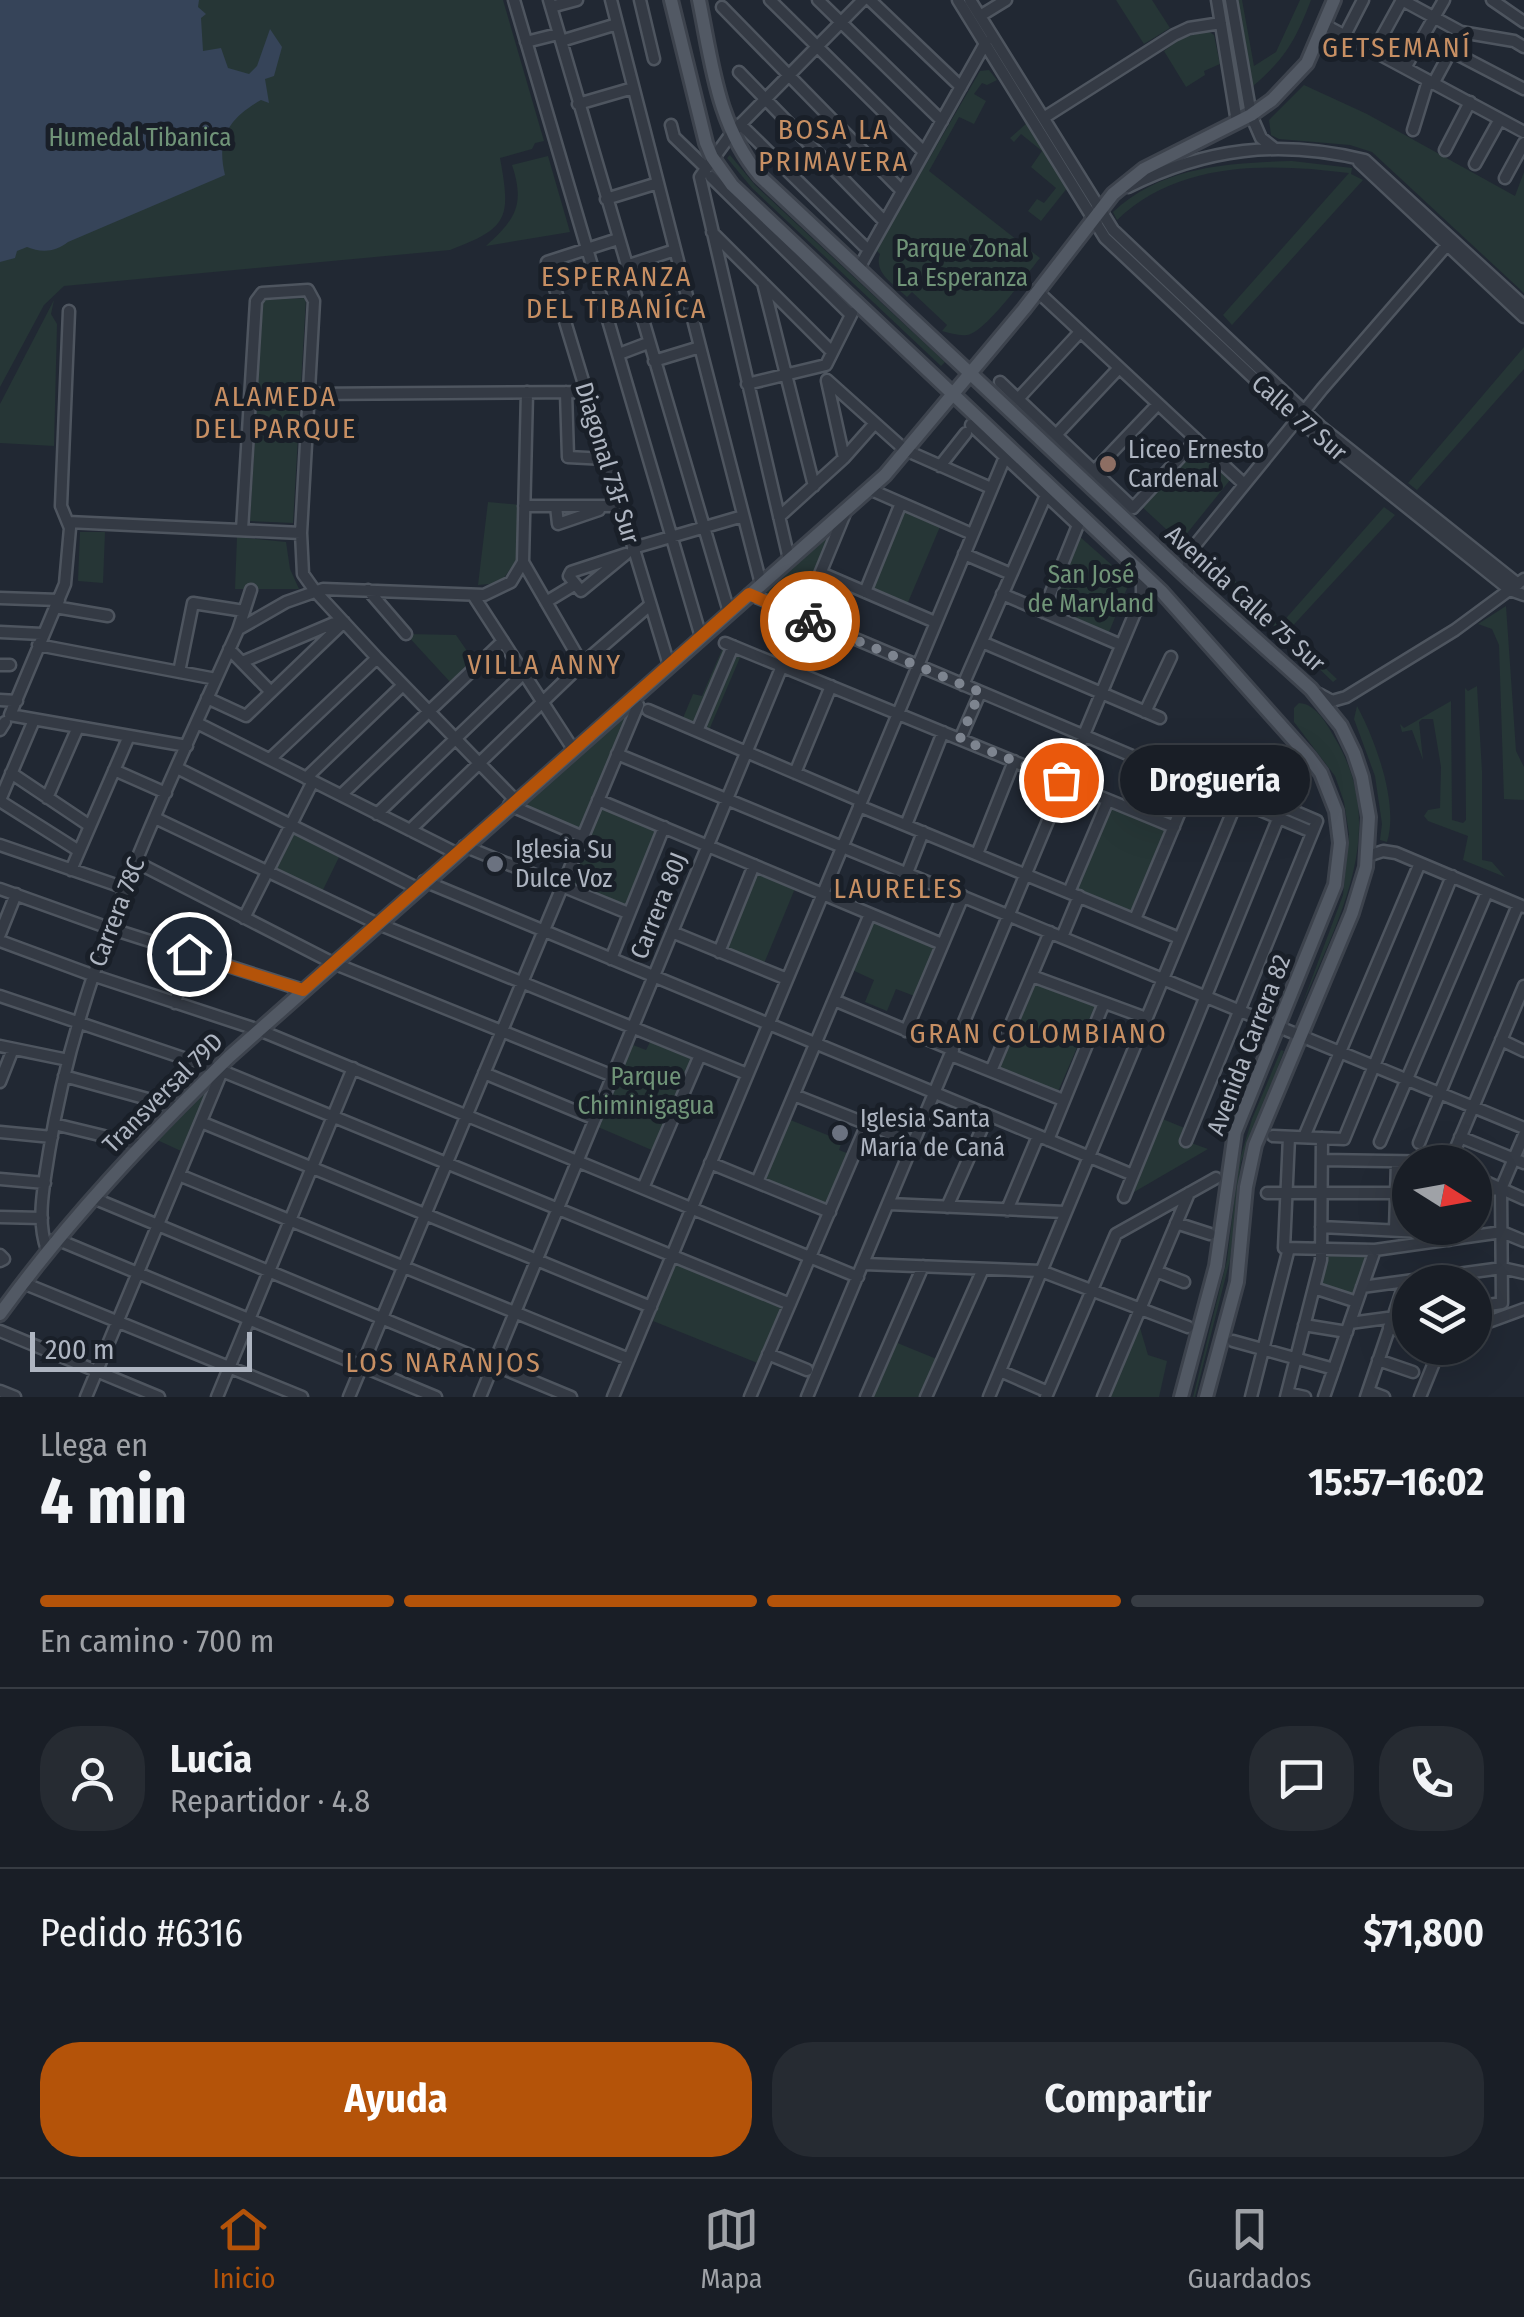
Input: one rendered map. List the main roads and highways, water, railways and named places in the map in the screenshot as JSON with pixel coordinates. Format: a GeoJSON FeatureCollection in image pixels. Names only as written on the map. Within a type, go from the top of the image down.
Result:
{"type":"FeatureCollection","features":[{"type":"Feature","properties":{"kind":"main road","name":"Avenida Calle 75 Sur"},"geometry":{"type":"LineString","coordinates":[[671,0],[708,162],[853,309],[951,391],[971,424],[1161,591],[1314,764],[1332,800],[1339,830]]}},
{"type":"Feature","properties":{"kind":"main road","name":"Avenida Calle 75 Sur"},"geometry":{"type":"LineString","coordinates":[[699,0],[743,155],[760,176],[969,370],[993,385],[1188,578],[1311,689],[1341,726],[1362,777],[1369,817],[1368,856]]}},
{"type":"Feature","properties":{"kind":"main road","name":"Carrera 80J"},"geometry":{"type":"LineString","coordinates":[[969,370],[987,353],[1113,194],[1144,169],[1250,115],[1298,75],[1310,58],[1334,0]]}},
{"type":"Feature","properties":{"kind":"main road","name":"Carrera 80J"},"geometry":{"type":"LineString","coordinates":[[905,450],[914,432],[1036,290]]}},
{"type":"Feature","properties":{"kind":"main road"},"geometry":{"type":"LineString","coordinates":[[987,353],[984,375],[993,385]]}},
{"type":"Feature","properties":{"kind":"main road","name":"Carrera 80J"},"geometry":{"type":"LineString","coordinates":[[848,508],[905,450],[951,391]]}},
{"type":"Feature","properties":{"kind":"main road"},"geometry":{"type":"LineString","coordinates":[[935,414],[958,409],[971,424]]}},
{"type":"Feature","properties":{"kind":"main road","name":"Transversal 79D"},"geometry":{"type":"LineString","coordinates":[[0,1314],[52,1245],[177,1106],[376,923],[848,508]]}},
{"type":"Feature","properties":{"kind":"main road","name":"Avenida Carrera 82"},"geometry":{"type":"LineString","coordinates":[[1182,1397],[1216,1266],[1235,1132],[1335,886],[1339,830]]}},
{"type":"Feature","properties":{"kind":"main road","name":"Avenida Carrera 82"},"geometry":{"type":"LineString","coordinates":[[1206,1397],[1240,1268],[1252,1155],[1357,898],[1368,856]]}},
{"type":"Feature","properties":{"kind":"water"},"geometry":{"type":"Polygon","coordinates":[[[0,0],[199,0],[198,7],[206,14],[201,18],[203,51],[221,48],[228,68],[249,74],[257,66],[270,29],[282,47],[274,76],[265,79],[269,103],[261,100],[250,107],[228,130],[222,150],[225,175],[53,250],[27,247],[17,251],[15,258],[0,262],[0,0]]]}},
{"type":"Feature","properties":{"kind":"place","name":"Liceo Ernesto Cardenal"},"geometry":{"type":"Point","coordinates":[1108,464]}},
{"type":"Feature","properties":{"kind":"place","name":"Droguería"},"geometry":{"type":"Point","coordinates":[1061,780]}},
{"type":"Feature","properties":{"kind":"place","name":"Iglesia Su Dulce Voz"},"geometry":{"type":"Point","coordinates":[495,864]}},
{"type":"Feature","properties":{"kind":"place","name":"Iglesia Santa María de Caná"},"geometry":{"type":"Point","coordinates":[840,1133]}},
{"type":"Feature","properties":{"kind":"district","name":"GETSEMANÍ"},"geometry":{"type":"Point","coordinates":[1397,47]}},
{"type":"Feature","properties":{"kind":"district","name":"BOSA LA PRIMAVERA"},"geometry":{"type":"Point","coordinates":[834,145]}},
{"type":"Feature","properties":{"kind":"district","name":"ESPERANZA DEL TIBANÍCA"},"geometry":{"type":"Point","coordinates":[617,292]}},
{"type":"Feature","properties":{"kind":"district","name":"ALAMEDA DEL PARQUE"},"geometry":{"type":"Point","coordinates":[276,412]}},
{"type":"Feature","properties":{"kind":"district","name":"VILLA ANNY"},"geometry":{"type":"Point","coordinates":[545,664]}},
{"type":"Feature","properties":{"kind":"district","name":"LAURELES"},"geometry":{"type":"Point","coordinates":[899,888]}},
{"type":"Feature","properties":{"kind":"district","name":"GRAN COLOMBIANO"},"geometry":{"type":"Point","coordinates":[1039,1033]}},
{"type":"Feature","properties":{"kind":"district","name":"LOS NARANJOS"},"geometry":{"type":"Point","coordinates":[444,1362]}},
{"type":"Feature","properties":{"kind":"park label","name":"Humedal Tibanica"},"geometry":{"type":"Point","coordinates":[140,138]}},
{"type":"Feature","properties":{"kind":"park label","name":"Parque Zonal La Esperanza"},"geometry":{"type":"Point","coordinates":[962,264]}},
{"type":"Feature","properties":{"kind":"park label","name":"San José de Maryland"},"geometry":{"type":"Point","coordinates":[1091,590]}},
{"type":"Feature","properties":{"kind":"park label","name":"Parque Chiminigagua"},"geometry":{"type":"Point","coordinates":[646,1092]}}]}
